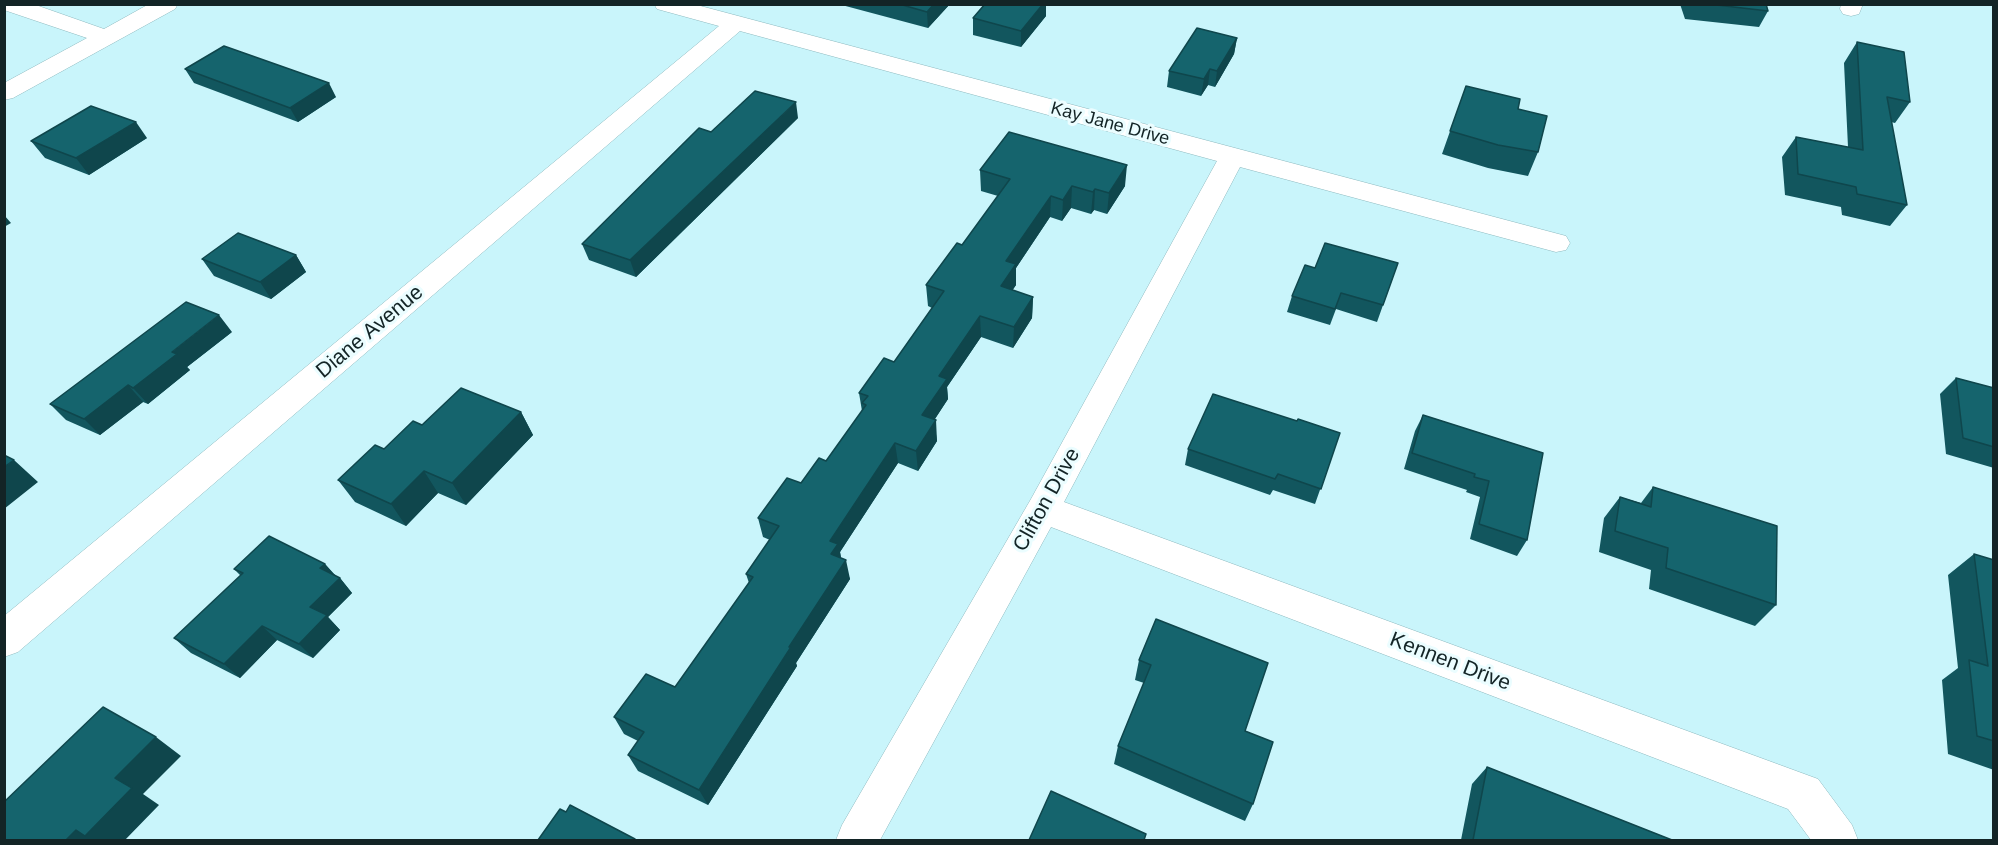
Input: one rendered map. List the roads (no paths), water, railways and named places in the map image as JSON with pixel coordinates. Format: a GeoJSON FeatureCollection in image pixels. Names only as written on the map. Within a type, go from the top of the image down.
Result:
{"type":"FeatureCollection","features":[{"type":"Feature","properties":{"kind":"street"},"geometry":{"type":"LineString","coordinates":[[9,4],[106,37]]}},
{"type":"Feature","properties":{"kind":"street"},"geometry":{"type":"LineString","coordinates":[[4,93],[167,4]]}},
{"type":"Feature","properties":{"kind":"street","name":"Kay Jane Drive"},"geometry":{"type":"LineString","coordinates":[[665,4],[1556,243]]}},
{"type":"Feature","properties":{"kind":"street","name":"Diane Avenue"},"geometry":{"type":"LineString","coordinates":[[4,640],[735,24]]}},
{"type":"Feature","properties":{"kind":"street","name":"Clifton Drive"},"geometry":{"type":"LineString","coordinates":[[857,840],[1043,509],[1232,157]]}},
{"type":"Feature","properties":{"kind":"street","name":"Kennen Drive"},"geometry":{"type":"LineString","coordinates":[[1043,509],[1803,794],[1837,840]]}}]}
